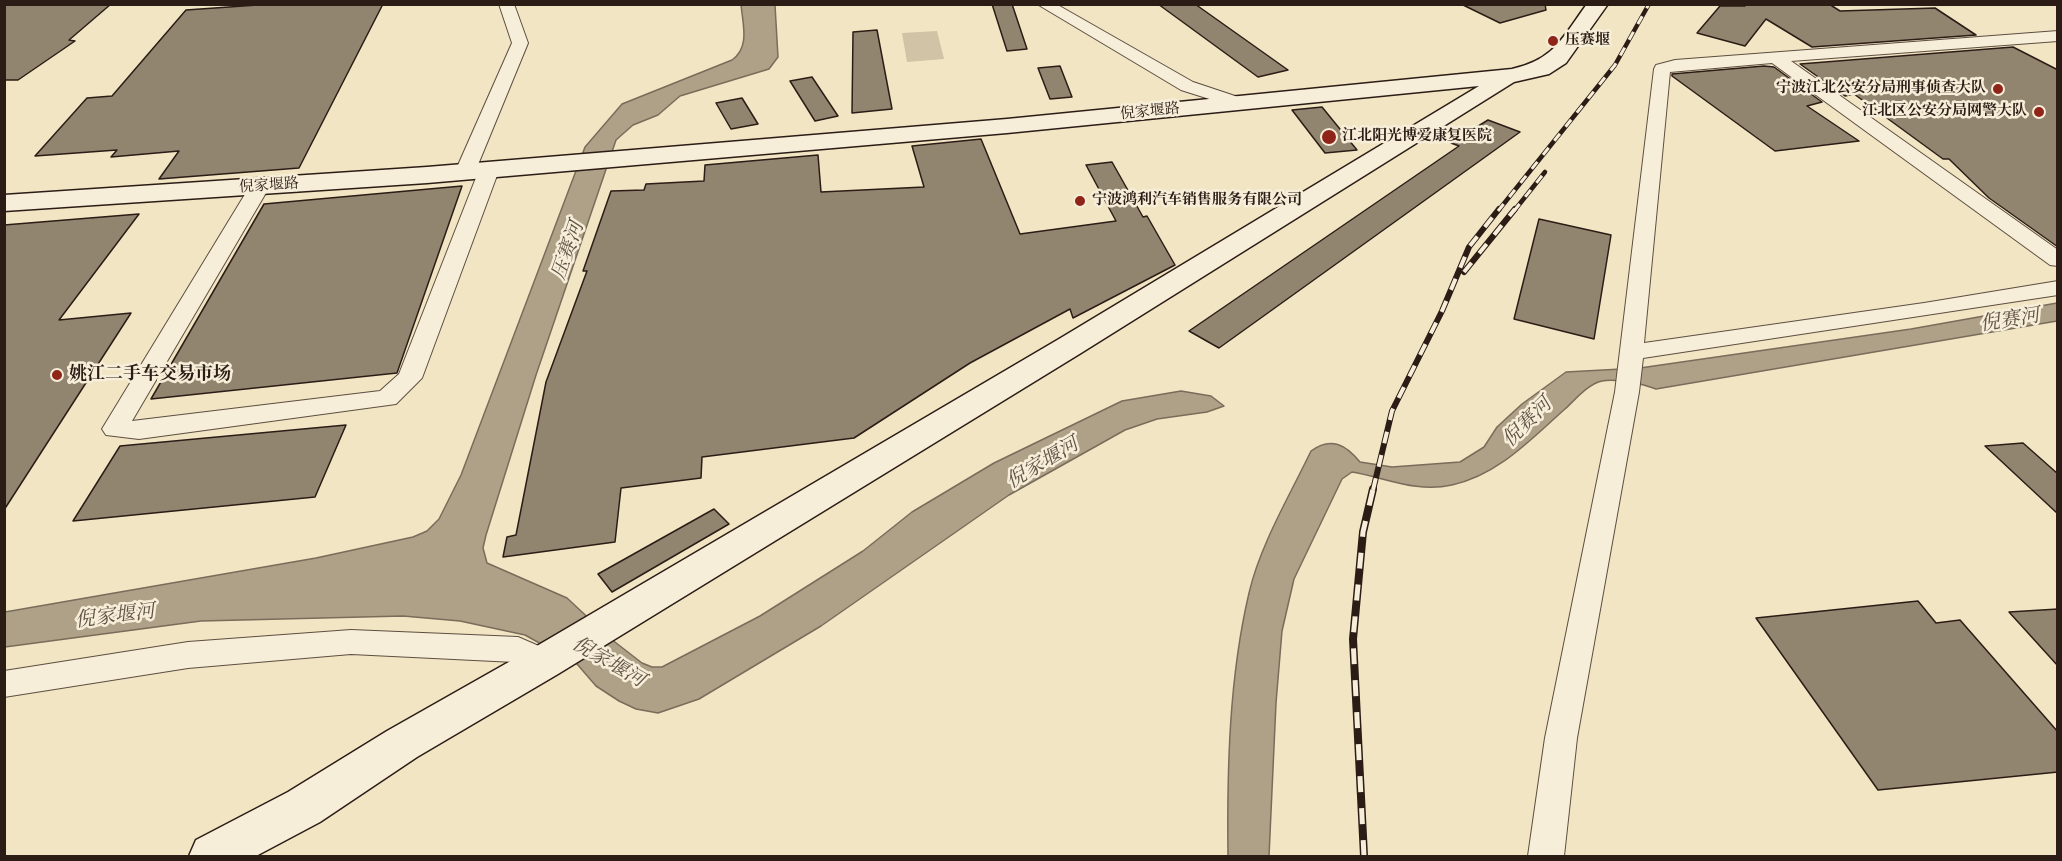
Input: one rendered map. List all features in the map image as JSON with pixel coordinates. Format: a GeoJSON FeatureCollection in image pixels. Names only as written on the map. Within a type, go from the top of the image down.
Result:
{"type":"FeatureCollection","features":[{"type":"Feature","properties":{"kind":"main road","name":"倪家堰路"},"geometry":{"type":"LineString","coordinates":[[4,203],[477,171],[671,155],[1018,125],[1512,76],[1541,69],[1558,58],[1598,4]]}},
{"type":"Feature","properties":{"kind":"main road"},"geometry":{"type":"LineString","coordinates":[[212,856],[304,807],[402,744],[545,661],[1512,76]]}},
{"type":"Feature","properties":{"kind":"main road"},"geometry":{"type":"LineString","coordinates":[[1413,86],[1433,101],[1440,112],[1438,121]]}},
{"type":"Feature","properties":{"kind":"street"},"geometry":{"type":"LineString","coordinates":[[260,186],[115,429],[139,430],[387,398],[410,378],[520,43],[506,4]]}},
{"type":"Feature","properties":{"kind":"street"},"geometry":{"type":"LineString","coordinates":[[1044,4],[1187,86],[1238,103]]}},
{"type":"Feature","properties":{"kind":"street"},"geometry":{"type":"LineString","coordinates":[[1546,856],[1561,738],[1627,392],[1662,69],[1675,65],[2058,36]]}},
{"type":"Feature","properties":{"kind":"street"},"geometry":{"type":"LineString","coordinates":[[1776,58],[2058,260]]}},
{"type":"Feature","properties":{"kind":"street"},"geometry":{"type":"LineString","coordinates":[[1632,352],[1924,310],[2058,288]]}},
{"type":"Feature","properties":{"kind":"street"},"geometry":{"type":"LineString","coordinates":[[4,684],[188,655],[351,642],[518,650],[545,661]]}},
{"type":"Feature","properties":{"kind":"shaded area"},"geometry":{"type":"Polygon","coordinates":[[[937,31],[944,59],[907,62],[902,33],[937,31]]]}},
{"type":"Feature","properties":{"kind":"water"},"geometry":{"type":"Polygon","coordinates":[[[741,5],[775,5],[778,57],[769,69],[680,96],[658,115],[633,125],[616,140],[536,375],[486,535],[483,548],[487,563],[567,598],[611,639],[642,663],[652,667],[662,667],[760,616],[863,551],[912,512],[994,463],[1122,401],[1181,391],[1211,396],[1224,406],[1207,412],[1157,419],[1125,430],[1009,495],[821,626],[699,699],[658,713],[636,709],[619,701],[596,686],[577,664],[525,635],[460,621],[403,616],[201,621],[5,647],[5,612],[316,558],[413,537],[427,531],[439,519],[461,475],[585,147],[622,104],[732,60],[738,55],[744,35],[741,5]]]}},
{"type":"Feature","properties":{"kind":"water","name":"倪赛河"},"geometry":{"type":"Polygon","coordinates":[[[2057,303],[2057,321],[1656,389],[1629,382],[1602,381],[1587,389],[1499,465],[1469,480],[1452,485],[1414,486],[1352,472],[1342,479],[1294,579],[1282,631],[1276,703],[1269,856],[1228,856],[1228,790],[1233,691],[1249,593],[1260,557],[1276,520],[1311,451],[1318,446],[1332,443],[1344,447],[1360,462],[1392,467],[1460,462],[1484,447],[1497,427],[1522,404],[1566,372],[1640,368],[1911,329],[2057,303]]]}},
{"type":"Feature","properties":{"kind":"building"},"geometry":{"type":"Polygon","coordinates":[[[4,4],[111,4],[69,40],[75,41],[18,80],[4,80],[4,4]]]}},
{"type":"Feature","properties":{"kind":"building"},"geometry":{"type":"Polygon","coordinates":[[[272,4],[383,4],[299,168],[159,179],[179,151],[111,157],[117,150],[35,156],[87,98],[112,96],[186,10],[272,4]]]}},
{"type":"Feature","properties":{"kind":"building"},"geometry":{"type":"Polygon","coordinates":[[[992,4],[1012,4],[1027,49],[1007,51],[992,4]]]}},
{"type":"Feature","properties":{"kind":"building"},"geometry":{"type":"Polygon","coordinates":[[[1158,4],[1195,4],[1288,70],[1258,77],[1158,4]]]}},
{"type":"Feature","properties":{"kind":"building"},"geometry":{"type":"Polygon","coordinates":[[[1461,4],[1545,4],[1546,10],[1500,23],[1461,4]]]}},
{"type":"Feature","properties":{"kind":"building"},"geometry":{"type":"Polygon","coordinates":[[[1742,4],[1829,4],[1840,11],[1935,8],[1976,35],[1812,47],[1766,19],[1745,46],[1697,33],[1720,6],[1745,6],[1742,4]]]}},
{"type":"Feature","properties":{"kind":"building"},"geometry":{"type":"Polygon","coordinates":[[[877,30],[892,109],[852,113],[853,32],[877,30]]]}},
{"type":"Feature","properties":{"kind":"building"},"geometry":{"type":"Polygon","coordinates":[[[2013,47],[2058,70],[2058,247],[1989,198],[1949,159],[1943,159],[1854,94],[1845,96],[1800,64],[2013,47]]]}},
{"type":"Feature","properties":{"kind":"building"},"geometry":{"type":"Polygon","coordinates":[[[1060,66],[1072,97],[1050,99],[1038,68],[1060,66]]]}},
{"type":"Feature","properties":{"kind":"building"},"geometry":{"type":"Polygon","coordinates":[[[1774,67],[1822,102],[1807,106],[1859,141],[1775,151],[1672,76],[1672,74],[1774,67]]]}},
{"type":"Feature","properties":{"kind":"building"},"geometry":{"type":"Polygon","coordinates":[[[812,77],[838,116],[815,121],[790,81],[812,77]]]}},
{"type":"Feature","properties":{"kind":"building"},"geometry":{"type":"Polygon","coordinates":[[[742,98],[758,124],[731,129],[716,103],[742,98]]]}},
{"type":"Feature","properties":{"kind":"building"},"geometry":{"type":"Polygon","coordinates":[[[1322,107],[1357,150],[1325,153],[1292,110],[1322,107]]]}},
{"type":"Feature","properties":{"kind":"building"},"geometry":{"type":"Polygon","coordinates":[[[1488,120],[1520,132],[1219,348],[1189,331],[1459,146],[1451,143],[1488,120]]]}},
{"type":"Feature","properties":{"kind":"building"},"geometry":{"type":"Polygon","coordinates":[[[981,139],[1020,234],[1116,221],[1086,165],[1112,162],[1143,217],[1147,216],[1175,265],[1073,318],[1070,309],[970,363],[854,438],[702,457],[701,478],[621,488],[615,542],[503,557],[507,537],[516,535],[546,382],[587,271],[583,271],[611,191],[644,190],[646,184],[704,181],[705,165],[818,155],[821,192],[924,187],[912,146],[981,139]]]}},
{"type":"Feature","properties":{"kind":"building"},"geometry":{"type":"Polygon","coordinates":[[[462,186],[397,373],[151,399],[264,204],[462,186]]]}},
{"type":"Feature","properties":{"kind":"building"},"geometry":{"type":"Polygon","coordinates":[[[139,214],[59,320],[131,313],[4,510],[4,225],[139,214]]]}},
{"type":"Feature","properties":{"kind":"building"},"geometry":{"type":"Polygon","coordinates":[[[1539,219],[1611,235],[1594,339],[1514,319],[1539,219]]]}},
{"type":"Feature","properties":{"kind":"building"},"geometry":{"type":"Polygon","coordinates":[[[346,425],[315,497],[73,521],[120,446],[346,425]]]}},
{"type":"Feature","properties":{"kind":"building"},"geometry":{"type":"Polygon","coordinates":[[[2023,443],[2058,474],[2058,514],[1985,446],[2023,443]]]}},
{"type":"Feature","properties":{"kind":"building"},"geometry":{"type":"Polygon","coordinates":[[[714,509],[729,524],[612,592],[598,574],[714,509]]]}},
{"type":"Feature","properties":{"kind":"building"},"geometry":{"type":"Polygon","coordinates":[[[1918,601],[1936,623],[1960,620],[2058,732],[2058,772],[1878,790],[1756,618],[1918,601]]]}},
{"type":"Feature","properties":{"kind":"building"},"geometry":{"type":"Polygon","coordinates":[[[2058,609],[2058,666],[2009,612],[2058,609]]]}},
{"type":"Feature","properties":{"kind":"railway"},"geometry":{"type":"LineString","coordinates":[[1498,211],[1615,65],[1649,4]]}},
{"type":"Feature","properties":{"kind":"railway"},"geometry":{"type":"LineString","coordinates":[[1514,211],[1545,172]]}},
{"type":"Feature","properties":{"kind":"railway"},"geometry":{"type":"LineString","coordinates":[[1373,490],[1392,411],[1442,311],[1469,247],[1499,209]]}},
{"type":"Feature","properties":{"kind":"railway"},"geometry":{"type":"LineString","coordinates":[[1464,272],[1515,209]]}},
{"type":"Feature","properties":{"kind":"railway"},"geometry":{"type":"LineString","coordinates":[[1364,856],[1353,639],[1363,532],[1373,489]]}},
{"type":"Feature","properties":{"kind":"place","name":"压赛堰"},"geometry":{"type":"Point","coordinates":[1553,41]}},
{"type":"Feature","properties":{"kind":"place","name":"宁波江北公安分局刑事侦查大队"},"geometry":{"type":"Point","coordinates":[1998,89]}},
{"type":"Feature","properties":{"kind":"place","name":"江北区公安分局网警大队"},"geometry":{"type":"Point","coordinates":[2039,112]}},
{"type":"Feature","properties":{"kind":"place","name":"江北阳光博爱康复医院"},"geometry":{"type":"Point","coordinates":[1329,137]}},
{"type":"Feature","properties":{"kind":"place","name":"宁波鸿利汽车销售服务有限公司"},"geometry":{"type":"Point","coordinates":[1080,201]}},
{"type":"Feature","properties":{"kind":"place","name":"姚江二手车交易市场"},"geometry":{"type":"Point","coordinates":[57,375]}},
{"type":"Feature","properties":{"kind":"water label","name":"压赛河"},"geometry":{"type":"Point","coordinates":[569,251]}},
{"type":"Feature","properties":{"kind":"water label","name":"倪家堰河"},"geometry":{"type":"Point","coordinates":[1043,464]}},
{"type":"Feature","properties":{"kind":"water label","name":"倪家堰河"},"geometry":{"type":"Point","coordinates":[115,617]}},
{"type":"Feature","properties":{"kind":"water label","name":"倪家堰河"},"geometry":{"type":"Point","coordinates":[608,663]}}]}
